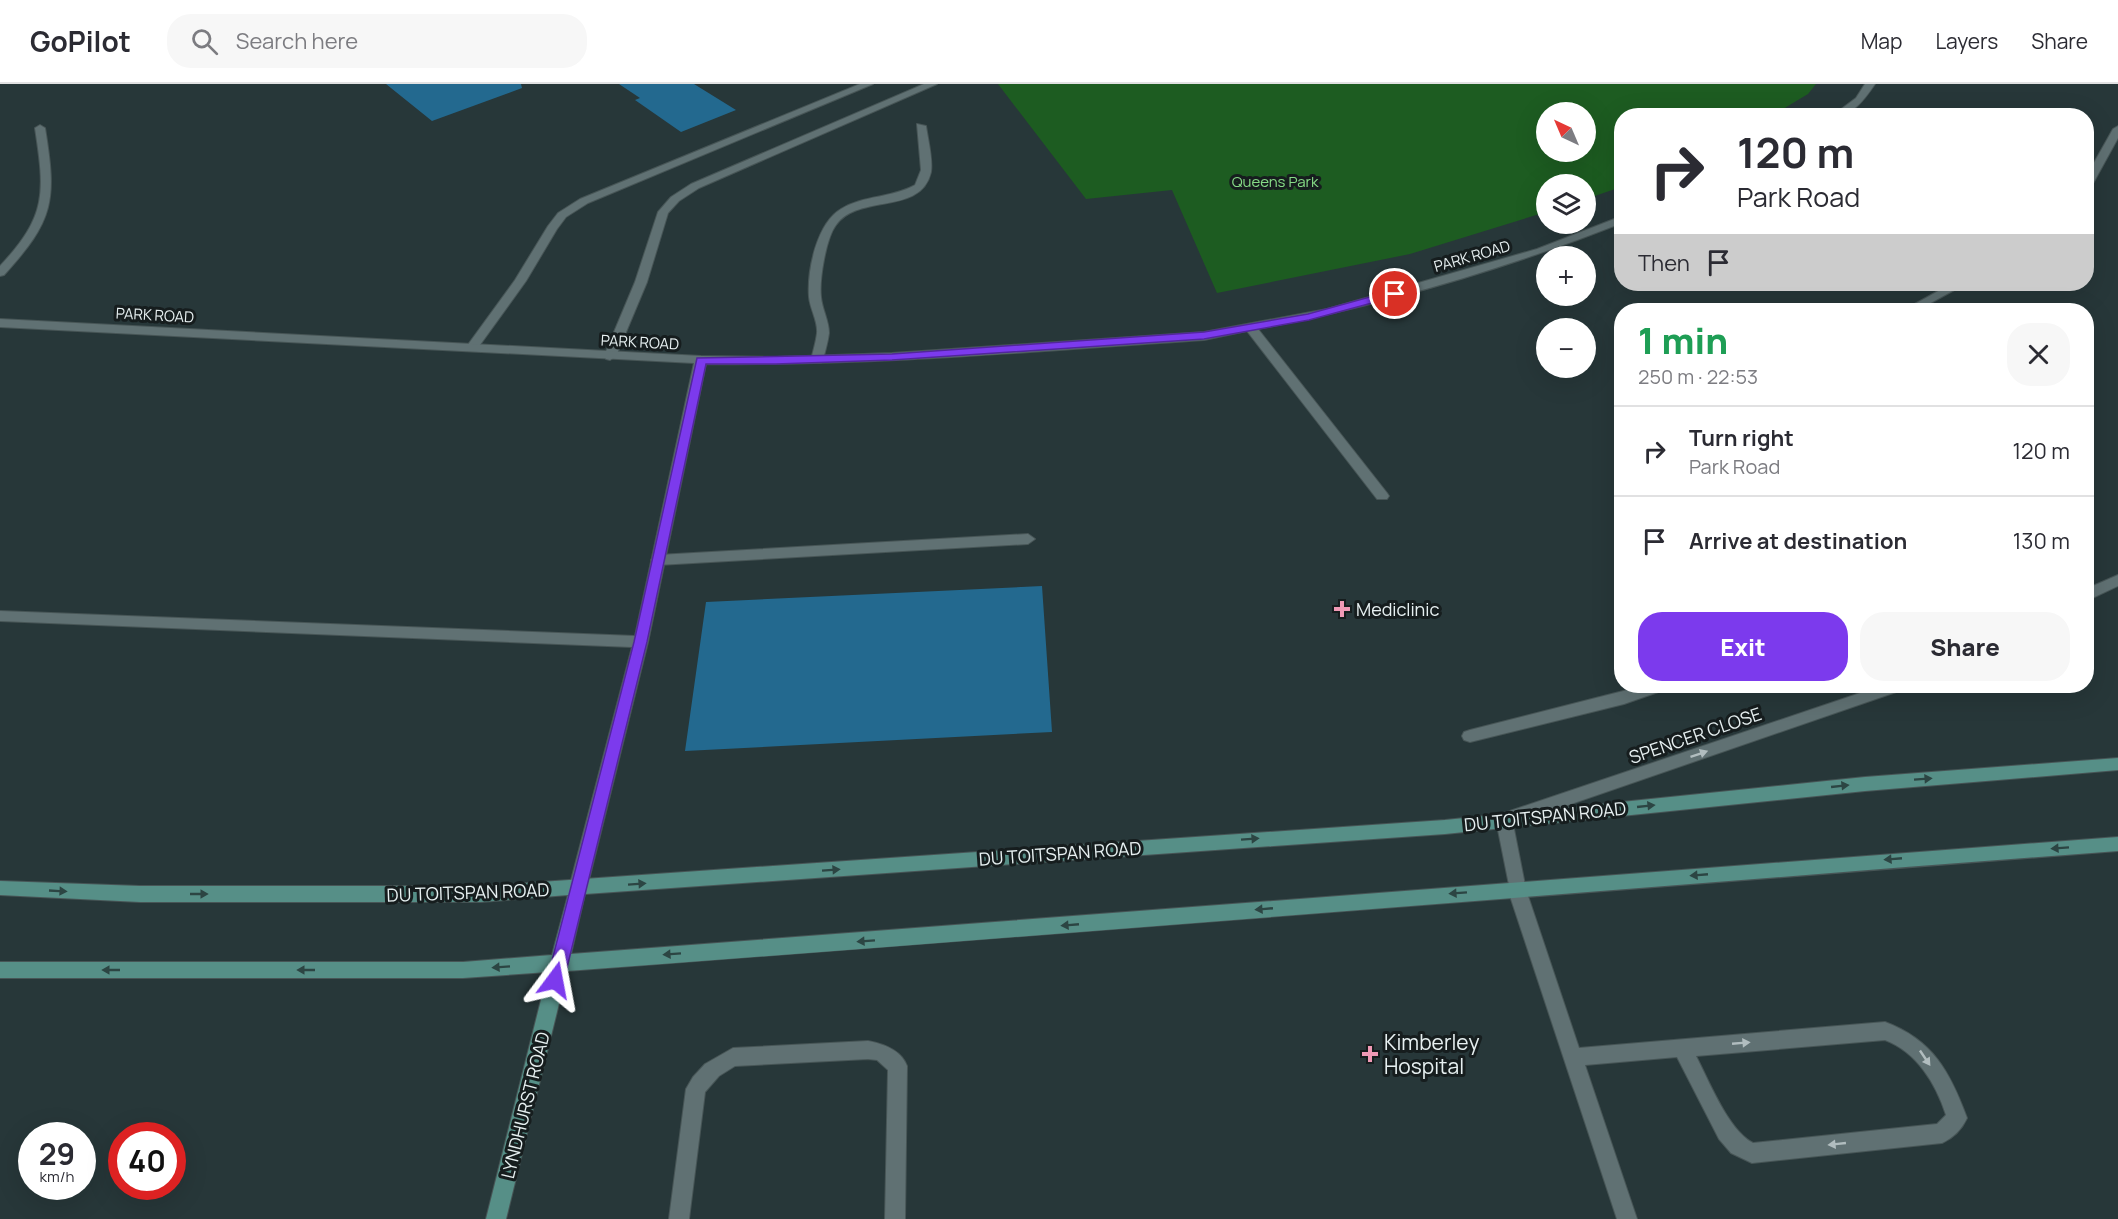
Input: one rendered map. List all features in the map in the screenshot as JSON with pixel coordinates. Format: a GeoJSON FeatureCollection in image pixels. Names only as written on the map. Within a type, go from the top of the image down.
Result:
{"type":"FeatureCollection","features":[{"type":"Feature","properties":{"kind":"street"},"geometry":{"type":"LineString","coordinates":[[610,356],[641,282],[663,212],[675,199],[839,109],[868,84]]}},
{"type":"Feature","properties":{"kind":"street"},"geometry":{"type":"LineString","coordinates":[[472,346],[520,281],[562,215],[584,201],[839,109],[932,84]]}},
{"type":"Feature","properties":{"kind":"street"},"geometry":{"type":"LineString","coordinates":[[1848,108],[1859,100],[1870,84]]}},
{"type":"Feature","properties":{"kind":"street"},"geometry":{"type":"LineString","coordinates":[[817,360],[823,331],[815,296],[819,256],[830,224],[845,211],[866,203],[904,196],[920,187],[926,170],[921,126]]}},
{"type":"Feature","properties":{"kind":"street"},"geometry":{"type":"LineString","coordinates":[[0,273],[32,237],[45,212],[48,201],[40,128]]}},
{"type":"Feature","properties":{"kind":"street"},"geometry":{"type":"LineString","coordinates":[[2094,172],[2118,129]]}},
{"type":"Feature","properties":{"kind":"street","name":"PARK ROAD"},"geometry":{"type":"LineString","coordinates":[[0,323],[472,346],[701,360],[817,360],[892,357],[1204,336],[1251,328],[1329,312],[1541,251],[1614,222]]}},
{"type":"Feature","properties":{"kind":"street"},"geometry":{"type":"LineString","coordinates":[[1923,303],[1946,291]]}},
{"type":"Feature","properties":{"kind":"street"},"geometry":{"type":"LineString","coordinates":[[1251,328],[1382,496]]}},
{"type":"Feature","properties":{"kind":"street","name":"LYNDHURST ROAD"},"geometry":{"type":"LineString","coordinates":[[496,1219],[641,642],[701,360]]}},
{"type":"Feature","properties":{"kind":"street"},"geometry":{"type":"LineString","coordinates":[[658,560],[1028,538]]}},
{"type":"Feature","properties":{"kind":"street"},"geometry":{"type":"LineString","coordinates":[[2094,592],[2118,580]]}},
{"type":"Feature","properties":{"kind":"street"},"geometry":{"type":"LineString","coordinates":[[0,616],[641,642]]}},
{"type":"Feature","properties":{"kind":"street"},"geometry":{"type":"LineString","coordinates":[[1470,736],[1624,699],[1640,693]]}},
{"type":"Feature","properties":{"kind":"street","name":"SPENCER CLOSE"},"geometry":{"type":"LineString","coordinates":[[1504,820],[1876,693]]}},
{"type":"Feature","properties":{"kind":"street","name":"DU TOITSPAN ROAD"},"geometry":{"type":"LineString","coordinates":[[0,888],[140,894],[481,894],[1445,827],[1853,785],[2118,764]]}},
{"type":"Feature","properties":{"kind":"street"},"geometry":{"type":"LineString","coordinates":[[1504,820],[1517,890],[1627,1219]]}},
{"type":"Feature","properties":{"kind":"street"},"geometry":{"type":"LineString","coordinates":[[0,970],[463,969],[937,936],[1951,855],[2118,844]]}},
{"type":"Feature","properties":{"kind":"street"},"geometry":{"type":"LineString","coordinates":[[1573,1057],[1885,1031],[1897,1034],[1922,1052],[1952,1101],[1957,1118],[1942,1133],[1752,1153],[1738,1146],[1726,1132],[1682,1048]]}},
{"type":"Feature","properties":{"kind":"street"},"geometry":{"type":"LineString","coordinates":[[679,1219],[696,1089],[704,1076],[716,1064],[733,1057],[868,1050],[881,1052],[898,1066],[895,1219]]}},
{"type":"Feature","properties":{"kind":"green space","name":"Queens Park"},"geometry":{"type":"Polygon","coordinates":[[[998,84],[1816,84],[1808,94],[1785,108],[1614,108],[1614,189],[1596,196],[1596,174],[1536,174],[1536,215],[1410,254],[1217,293],[1172,190],[1086,199],[998,84]]]}},
{"type":"Feature","properties":{"kind":"building"},"geometry":{"type":"Polygon","coordinates":[[[386,84],[521,84],[522,88],[432,121],[386,84]]]}},
{"type":"Feature","properties":{"kind":"building"},"geometry":{"type":"Polygon","coordinates":[[[619,84],[694,84],[736,110],[681,132],[635,100],[640,98],[619,84]]]}},
{"type":"Feature","properties":{"kind":"building"},"geometry":{"type":"Polygon","coordinates":[[[1042,586],[1052,732],[685,751],[706,602],[1042,586]]]}},
{"type":"Feature","properties":{"kind":"place","name":"Mediclinic"},"geometry":{"type":"Point","coordinates":[1342,609]}},
{"type":"Feature","properties":{"kind":"place","name":"Kimberley Hospital"},"geometry":{"type":"Point","coordinates":[1370,1054]}},
{"type":"Feature","properties":{"kind":"route"},"geometry":{"type":"LineString","coordinates":[[555,980],[641,642],[701,360],[776,361],[892,357],[1204,336],[1309,317],[1395,294]]}}]}
